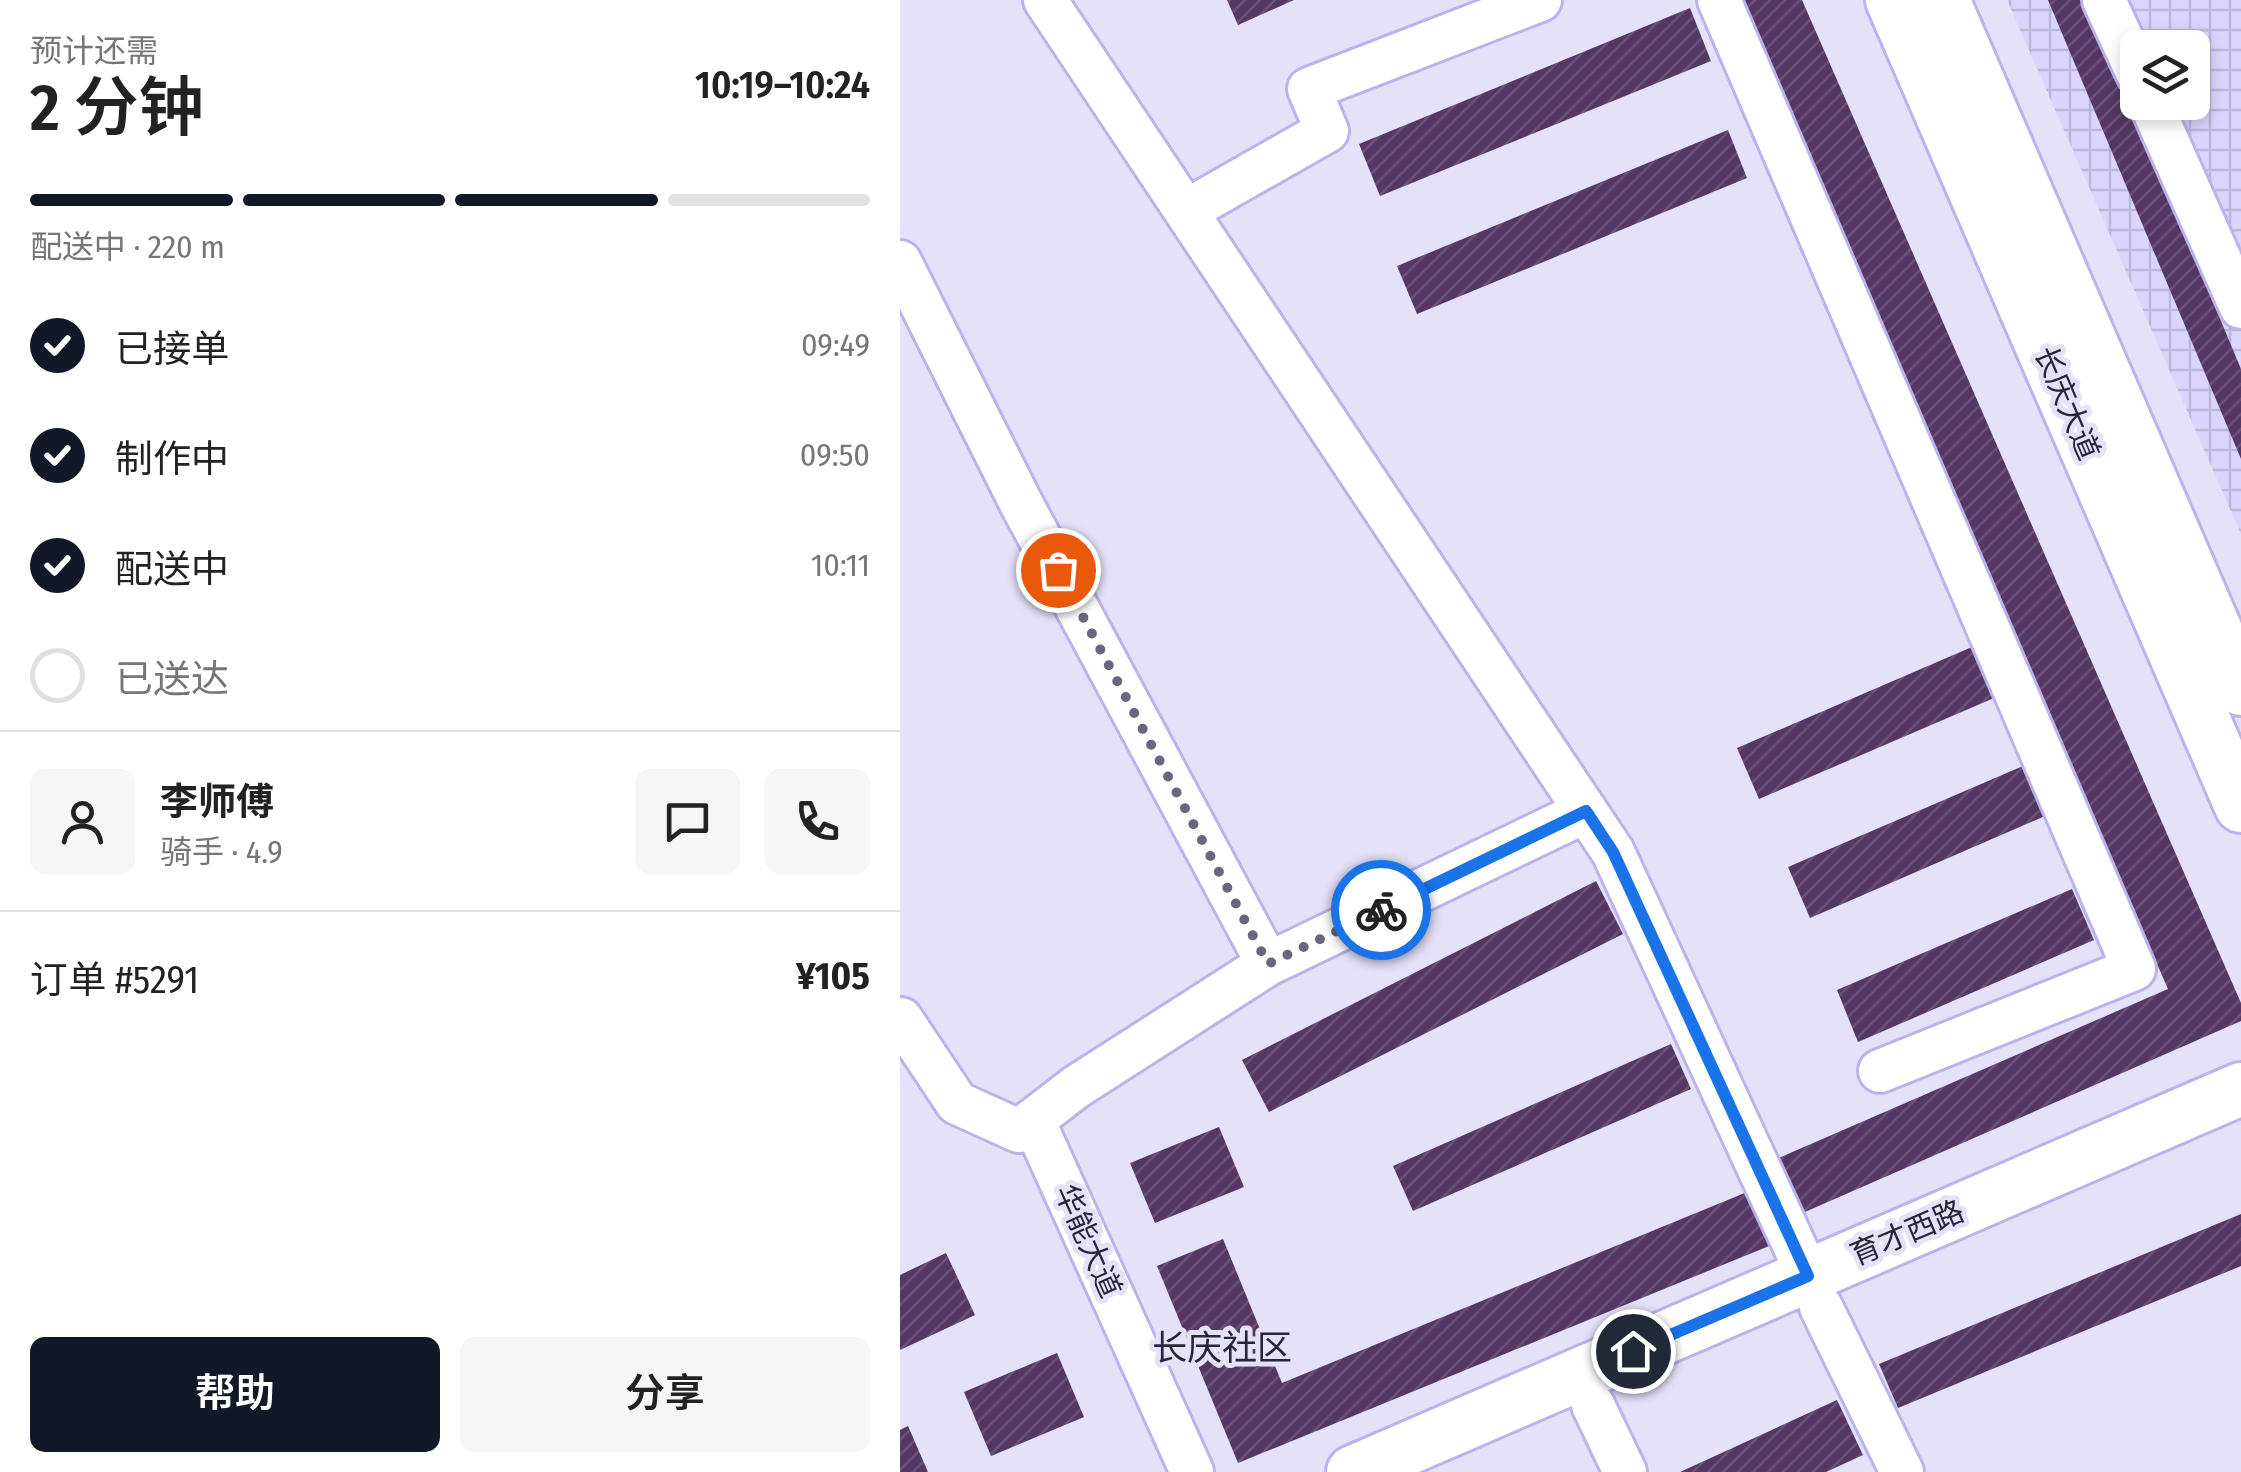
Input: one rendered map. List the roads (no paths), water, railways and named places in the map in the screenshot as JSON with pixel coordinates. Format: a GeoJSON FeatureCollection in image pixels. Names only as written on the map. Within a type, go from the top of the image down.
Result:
{"type":"FeatureCollection","features":[{"type":"Feature","properties":{"kind":"main road","name":"长庆大道"},"geometry":{"type":"LineString","coordinates":[[1892,0],[2241,806]]}},
{"type":"Feature","properties":{"kind":"main road","name":"长庆大道"},"geometry":{"type":"LineString","coordinates":[[1943,0],[2241,688]]}},
{"type":"Feature","properties":{"kind":"main road","name":"育才西路"},"geometry":{"type":"LineString","coordinates":[[1436,1472],[1593,1405],[1815,1291],[2241,1089]]}},
{"type":"Feature","properties":{"kind":"main road","name":"育才西路"},"geometry":{"type":"LineString","coordinates":[[1353,1472],[2241,1127]]}},
{"type":"Feature","properties":{"kind":"street"},"geometry":{"type":"LineString","coordinates":[[1045,0],[1613,852],[1902,1472]]}},
{"type":"Feature","properties":{"kind":"street"},"geometry":{"type":"LineString","coordinates":[[1186,211],[1327,131],[1309,89],[1540,0]]}},
{"type":"Feature","properties":{"kind":"street"},"geometry":{"type":"LineString","coordinates":[[1720,0],[2134,969],[1880,1071]]}},
{"type":"Feature","properties":{"kind":"street"},"geometry":{"type":"LineString","coordinates":[[2104,0],[2120,35]]}},
{"type":"Feature","properties":{"kind":"street"},"geometry":{"type":"LineString","coordinates":[[2158,120],[2241,307]]}},
{"type":"Feature","properties":{"kind":"street"},"geometry":{"type":"LineString","coordinates":[[900,263],[1032,522],[1268,964]]}},
{"type":"Feature","properties":{"kind":"street"},"geometry":{"type":"LineString","coordinates":[[902,1019],[957,1103],[1026,1125],[1076,1087],[1268,964],[1586,811]]}},
{"type":"Feature","properties":{"kind":"street","name":"华能大道"},"geometry":{"type":"LineString","coordinates":[[1026,1125],[1173,1472]]}},
{"type":"Feature","properties":{"kind":"street","name":"华能大道"},"geometry":{"type":"LineString","coordinates":[[1026,1125],[1192,1472]]}},
{"type":"Feature","properties":{"kind":"street"},"geometry":{"type":"LineString","coordinates":[[1593,1405],[1625,1472]]}},
{"type":"Feature","properties":{"kind":"district","name":"长庆社区"},"geometry":{"type":"Point","coordinates":[1222,1348]}}]}
